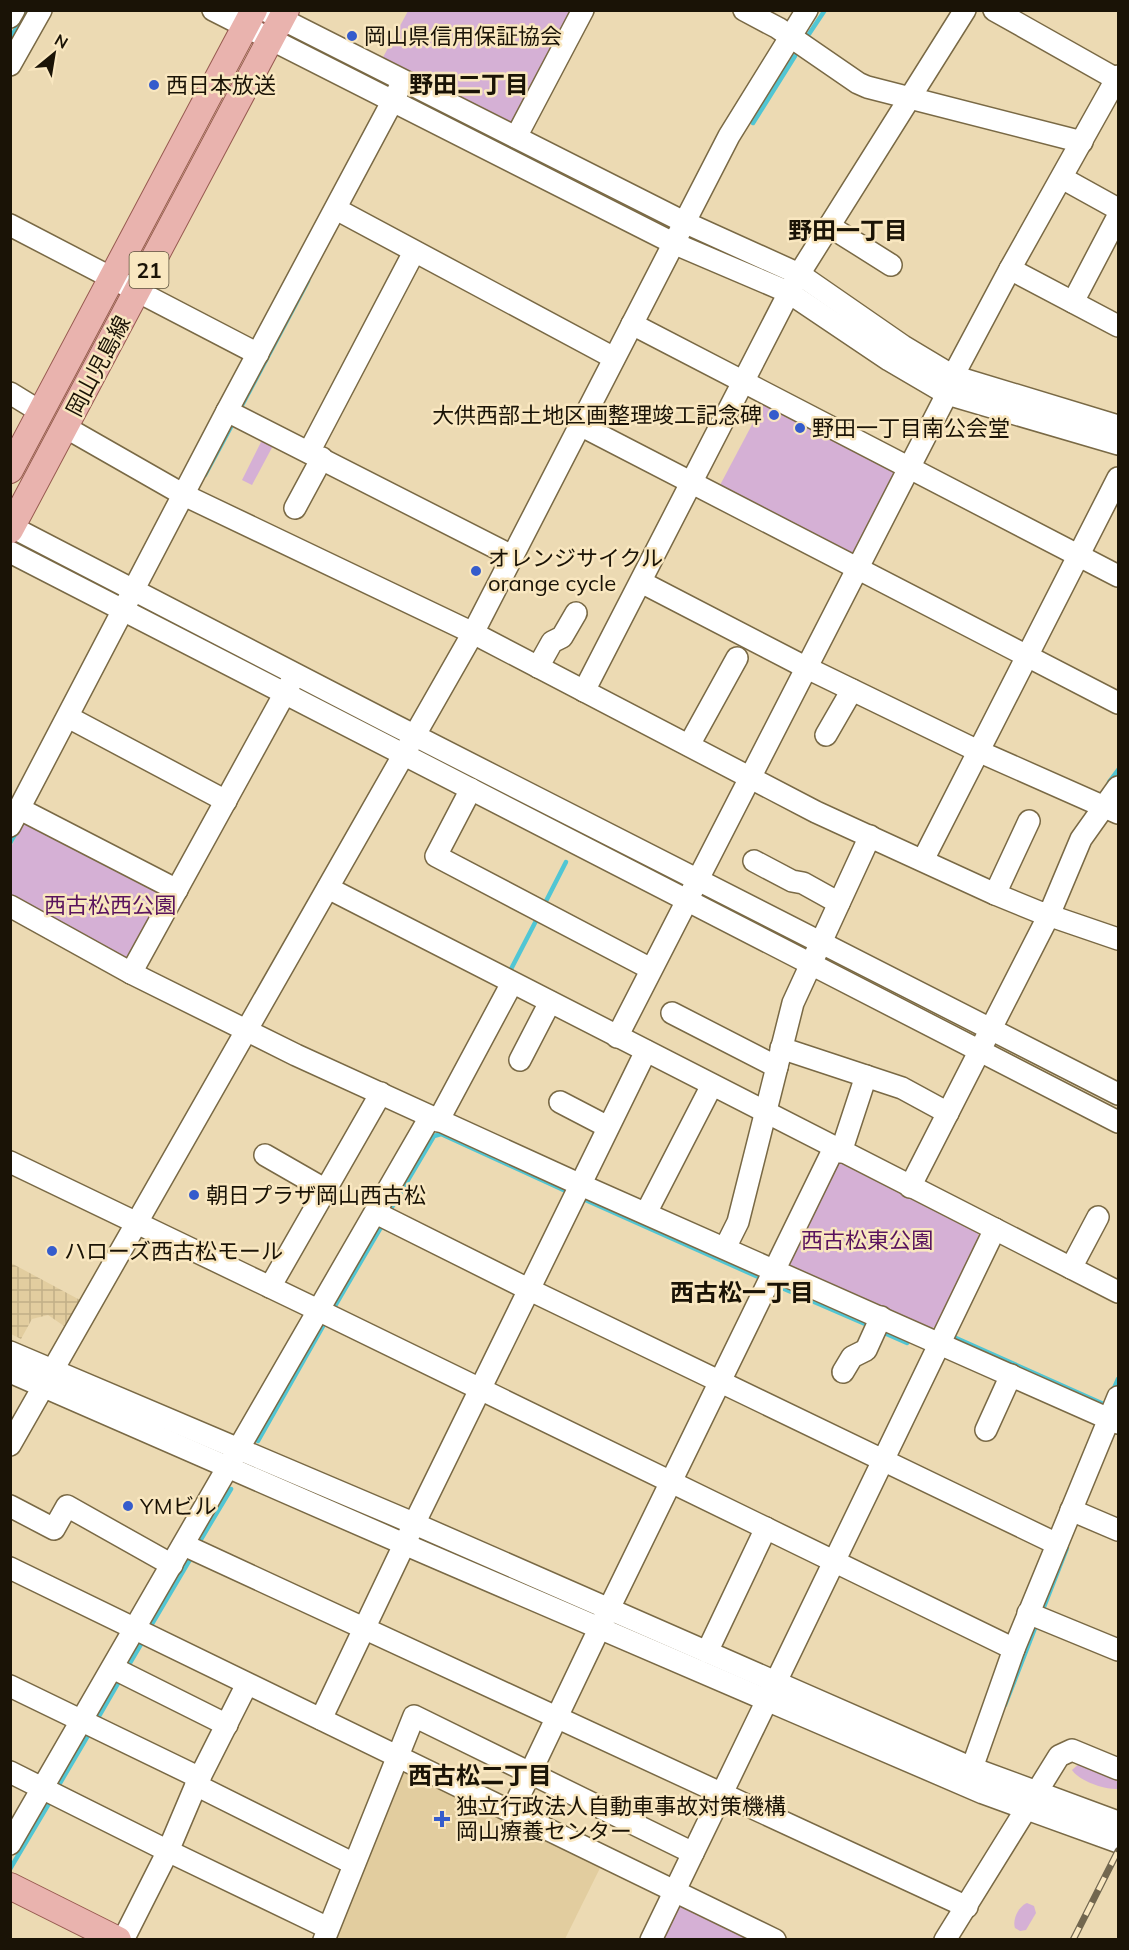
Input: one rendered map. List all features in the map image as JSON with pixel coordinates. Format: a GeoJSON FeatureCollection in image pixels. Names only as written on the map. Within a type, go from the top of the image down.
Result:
{"type":"FeatureCollection","features":[{"type":"Feature","properties":{"kind":"main road","name":"岡山児島線"},"geometry":{"type":"LineString","coordinates":[[10,470],[113,278],[267,20]]}},
{"type":"Feature","properties":{"kind":"main road","name":"岡山児島線"},"geometry":{"type":"LineString","coordinates":[[11,534],[138,291],[267,20]]}},
{"type":"Feature","properties":{"kind":"main road"},"geometry":{"type":"LineString","coordinates":[[10,1886],[118,1940]]}},
{"type":"Feature","properties":{"kind":"street"},"geometry":{"type":"LineString","coordinates":[[10,17],[14,10]]}},
{"type":"Feature","properties":{"kind":"street"},"geometry":{"type":"LineString","coordinates":[[11,64],[41,10]]}},
{"type":"Feature","properties":{"kind":"street"},"geometry":{"type":"LineString","coordinates":[[213,10],[267,20],[398,91],[679,233],[793,284],[903,346],[950,384],[1119,444]]}},
{"type":"Feature","properties":{"kind":"street"},"geometry":{"type":"LineString","coordinates":[[516,137],[583,10]]}},
{"type":"Feature","properties":{"kind":"street"},"geometry":{"type":"LineString","coordinates":[[744,10],[778,28],[858,83],[908,99],[1082,142]]}},
{"type":"Feature","properties":{"kind":"street"},"geometry":{"type":"LineString","coordinates":[[10,1445],[473,633],[729,136],[807,10]]}},
{"type":"Feature","properties":{"kind":"street"},"geometry":{"type":"LineString","coordinates":[[585,691],[793,284],[964,10]]}},
{"type":"Feature","properties":{"kind":"street"},"geometry":{"type":"LineString","coordinates":[[616,1036],[1010,269],[1118,79],[994,10]]}},
{"type":"Feature","properties":{"kind":"street"},"geometry":{"type":"LineString","coordinates":[[398,91],[516,137],[679,233]]}},
{"type":"Feature","properties":{"kind":"street"},"geometry":{"type":"LineString","coordinates":[[177,890],[15,818],[227,411],[398,91]]}},
{"type":"Feature","properties":{"kind":"street"},"geometry":{"type":"LineString","coordinates":[[1062,178],[1119,209]]}},
{"type":"Feature","properties":{"kind":"street"},"geometry":{"type":"LineString","coordinates":[[336,209],[614,358]]}},
{"type":"Feature","properties":{"kind":"street"},"geometry":{"type":"LineString","coordinates":[[1073,302],[1119,216]]}},
{"type":"Feature","properties":{"kind":"street"},"geometry":{"type":"LineString","coordinates":[[10,225],[258,354]]}},
{"type":"Feature","properties":{"kind":"street"},"geometry":{"type":"LineString","coordinates":[[828,226],[891,265]]}},
{"type":"Feature","properties":{"kind":"street"},"geometry":{"type":"LineString","coordinates":[[295,508],[315,455],[414,252]]}},
{"type":"Feature","properties":{"kind":"street"},"geometry":{"type":"LineString","coordinates":[[1010,269],[1119,326]]}},
{"type":"Feature","properties":{"kind":"street"},"geometry":{"type":"LineString","coordinates":[[632,324],[1119,576]]}},
{"type":"Feature","properties":{"kind":"street"},"geometry":{"type":"LineString","coordinates":[[950,384],[1119,426]]}},
{"type":"Feature","properties":{"kind":"street"},"geometry":{"type":"LineString","coordinates":[[10,393],[41,412]]}},
{"type":"Feature","properties":{"kind":"street"},"geometry":{"type":"LineString","coordinates":[[227,411],[512,556]]}},
{"type":"Feature","properties":{"kind":"street"},"geometry":{"type":"LineString","coordinates":[[580,425],[1119,704]]}},
{"type":"Feature","properties":{"kind":"street"},"geometry":{"type":"LineString","coordinates":[[65,427],[184,495],[473,633],[816,812],[995,894],[1119,939]]}},
{"type":"Feature","properties":{"kind":"street"},"geometry":{"type":"LineString","coordinates":[[923,860],[1119,478]]}},
{"type":"Feature","properties":{"kind":"street"},"geometry":{"type":"LineString","coordinates":[[11,534],[134,591],[1119,1094]]}},
{"type":"Feature","properties":{"kind":"street"},"geometry":{"type":"LineString","coordinates":[[11,534],[125,610],[1119,1122]]}},
{"type":"Feature","properties":{"kind":"street"},"geometry":{"type":"LineString","coordinates":[[641,582],[805,668],[978,751],[1112,810]]}},
{"type":"Feature","properties":{"kind":"street"},"geometry":{"type":"LineString","coordinates":[[538,667],[552,642],[562,637],[576,613]]}},
{"type":"Feature","properties":{"kind":"street"},"geometry":{"type":"LineString","coordinates":[[689,745],[737,658]]}},
{"type":"Feature","properties":{"kind":"street"},"geometry":{"type":"LineString","coordinates":[[131,973],[296,675]]}},
{"type":"Feature","properties":{"kind":"street"},"geometry":{"type":"LineString","coordinates":[[826,735],[852,690]]}},
{"type":"Feature","properties":{"kind":"street"},"geometry":{"type":"LineString","coordinates":[[68,717],[226,801]]}},
{"type":"Feature","properties":{"kind":"street"},"geometry":{"type":"LineString","coordinates":[[910,1186],[1049,915],[1082,839],[1112,810],[1119,787]]}},
{"type":"Feature","properties":{"kind":"street"},"geometry":{"type":"LineString","coordinates":[[471,789],[436,856],[651,969]]}},
{"type":"Feature","properties":{"kind":"street"},"geometry":{"type":"LineString","coordinates":[[995,894],[1029,821]]}},
{"type":"Feature","properties":{"kind":"street"},"geometry":{"type":"LineString","coordinates":[[725,1248],[738,1222],[792,1003],[870,836]]}},
{"type":"Feature","properties":{"kind":"street"},"geometry":{"type":"LineString","coordinates":[[754,861],[792,881],[803,883],[839,903]]}},
{"type":"Feature","properties":{"kind":"street"},"geometry":{"type":"LineString","coordinates":[[328,888],[1119,1292]]}},
{"type":"Feature","properties":{"kind":"street"},"geometry":{"type":"LineString","coordinates":[[10,906],[131,973],[246,1031],[434,1119],[578,1191],[646,1213],[725,1248],[772,1278],[878,1325],[939,1343],[1011,1375],[1115,1414],[1077,1513],[1057,1544],[1035,1616],[1014,1649],[972,1768]]}},
{"type":"Feature","properties":{"kind":"street"},"geometry":{"type":"LineString","coordinates":[[10,1844],[50,1792],[142,1633],[172,1565],[191,1549],[234,1458],[327,1314],[512,983]]}},
{"type":"Feature","properties":{"kind":"street"},"geometry":{"type":"LineString","coordinates":[[520,1060],[550,1002]]}},
{"type":"Feature","properties":{"kind":"street"},"geometry":{"type":"LineString","coordinates":[[672,1013],[779,1057],[866,1076],[902,1088],[948,1113]]}},
{"type":"Feature","properties":{"kind":"street"},"geometry":{"type":"LineString","coordinates":[[321,1719],[404,1544],[646,1052]]}},
{"type":"Feature","properties":{"kind":"street"},"geometry":{"type":"LineString","coordinates":[[512,1811],[671,1482],[838,1150],[866,1076]]}},
{"type":"Feature","properties":{"kind":"street"},"geometry":{"type":"LineString","coordinates":[[646,1213],[712,1085]]}},
{"type":"Feature","properties":{"kind":"street"},"geometry":{"type":"LineString","coordinates":[[270,1287],[381,1094]]}},
{"type":"Feature","properties":{"kind":"street"},"geometry":{"type":"LineString","coordinates":[[560,1102],[608,1127]]}},
{"type":"Feature","properties":{"kind":"street"},"geometry":{"type":"LineString","coordinates":[[265,1155],[326,1190]]}},
{"type":"Feature","properties":{"kind":"street"},"geometry":{"type":"LineString","coordinates":[[10,1162],[1014,1649]]}},
{"type":"Feature","properties":{"kind":"street"},"geometry":{"type":"LineString","coordinates":[[383,1217],[1057,1544]]}},
{"type":"Feature","properties":{"kind":"street"},"geometry":{"type":"LineString","coordinates":[[1071,1268],[1098,1217]]}},
{"type":"Feature","properties":{"kind":"street"},"geometry":{"type":"LineString","coordinates":[[651,1940],[994,1229]]}},
{"type":"Feature","properties":{"kind":"street"},"geometry":{"type":"LineString","coordinates":[[843,1372],[852,1357],[866,1350],[878,1325]]}},
{"type":"Feature","properties":{"kind":"street"},"geometry":{"type":"LineString","coordinates":[[10,1352],[49,1378],[234,1458],[414,1524],[604,1618],[770,1690],[972,1768],[1030,1800],[1119,1842]]}},
{"type":"Feature","properties":{"kind":"street"},"geometry":{"type":"LineString","coordinates":[[10,1372],[49,1378]]}},
{"type":"Feature","properties":{"kind":"street"},"geometry":{"type":"LineString","coordinates":[[986,1430],[1011,1375]]}},
{"type":"Feature","properties":{"kind":"street"},"geometry":{"type":"LineString","coordinates":[[234,1458],[404,1544],[604,1618],[707,1652],[770,1690],[983,1793],[1030,1800],[1119,1822]]}},
{"type":"Feature","properties":{"kind":"street"},"geometry":{"type":"LineString","coordinates":[[10,1506],[54,1529],[67,1506],[172,1565]]}},
{"type":"Feature","properties":{"kind":"street"},"geometry":{"type":"LineString","coordinates":[[1077,1513],[1119,1530]]}},
{"type":"Feature","properties":{"kind":"street"},"geometry":{"type":"LineString","coordinates":[[707,1652],[766,1528]]}},
{"type":"Feature","properties":{"kind":"street"},"geometry":{"type":"LineString","coordinates":[[191,1549],[967,1907]]}},
{"type":"Feature","properties":{"kind":"street"},"geometry":{"type":"LineString","coordinates":[[10,1568],[775,1940]]}},
{"type":"Feature","properties":{"kind":"street"},"geometry":{"type":"LineString","coordinates":[[1035,1616],[1118,1648]]}},
{"type":"Feature","properties":{"kind":"street"},"geometry":{"type":"LineString","coordinates":[[120,1671],[227,1725]]}},
{"type":"Feature","properties":{"kind":"street"},"geometry":{"type":"LineString","coordinates":[[123,1940],[168,1851],[198,1781],[247,1684]]}},
{"type":"Feature","properties":{"kind":"street"},"geometry":{"type":"LineString","coordinates":[[10,1686],[89,1724],[354,1864]]}},
{"type":"Feature","properties":{"kind":"street"},"geometry":{"type":"LineString","coordinates":[[10,1772],[326,1934],[414,1716],[693,1853]]}},
{"type":"Feature","properties":{"kind":"street"},"geometry":{"type":"LineString","coordinates":[[945,1940],[1059,1756],[1072,1750],[1119,1769]]}},
{"type":"Feature","properties":{"kind":"shaded area"},"geometry":{"type":"Polygon","coordinates":[[[11,1263],[80,1300],[64,1326],[48,1315],[32,1319],[21,1339],[11,1334],[11,1263]]]}},
{"type":"Feature","properties":{"kind":"shaded area","name":"独立行政法人自動車事故対策機構 岡山療養センター"},"geometry":{"type":"Polygon","coordinates":[[[403,1770],[601,1866],[565,1939],[331,1940],[403,1770]]]}},
{"type":"Feature","properties":{"kind":"green space"},"geometry":{"type":"Polygon","coordinates":[[[408,11],[572,11],[510,127],[381,61],[408,11]]]}},
{"type":"Feature","properties":{"kind":"green space"},"geometry":{"type":"Polygon","coordinates":[[[765,400],[896,469],[853,552],[844,553],[719,487],[765,400]]]}},
{"type":"Feature","properties":{"kind":"green space"},"geometry":{"type":"Polygon","coordinates":[[[264,436],[275,442],[252,485],[242,480],[264,436]]]}},
{"type":"Feature","properties":{"kind":"green space","name":"西古松西公園"},"geometry":{"type":"Polygon","coordinates":[[[25,820],[165,888],[132,957],[124,959],[11,897],[11,847],[25,820]]]}},
{"type":"Feature","properties":{"kind":"green space","name":"西古松東公園"},"geometry":{"type":"Polygon","coordinates":[[[841,1160],[977,1230],[980,1240],[937,1326],[927,1330],[788,1270],[784,1260],[834,1162],[841,1160]]]}},
{"type":"Feature","properties":{"kind":"green space"},"geometry":{"type":"Polygon","coordinates":[[[1081,1762],[1118,1776],[1118,1789],[1100,1786],[1080,1778],[1072,1770],[1081,1762]]]}},
{"type":"Feature","properties":{"kind":"green space"},"geometry":{"type":"Polygon","coordinates":[[[1027,1903],[1034,1906],[1036,1913],[1026,1930],[1020,1931],[1015,1928],[1015,1917],[1021,1907],[1027,1903]]]}},
{"type":"Feature","properties":{"kind":"green space"},"geometry":{"type":"Polygon","coordinates":[[[683,1906],[754,1940],[658,1940],[673,1907],[683,1906]]]}},
{"type":"Feature","properties":{"kind":"waterway"},"geometry":{"type":"LineString","coordinates":[[10,39],[27,10]]}},
{"type":"Feature","properties":{"kind":"waterway"},"geometry":{"type":"LineString","coordinates":[[809,34],[825,10]]}},
{"type":"Feature","properties":{"kind":"waterway"},"geometry":{"type":"LineString","coordinates":[[298,40],[394,89]]}},
{"type":"Feature","properties":{"kind":"waterway"},"geometry":{"type":"LineString","coordinates":[[753,123],[795,56]]}},
{"type":"Feature","properties":{"kind":"waterway"},"geometry":{"type":"LineString","coordinates":[[404,95],[544,166]]}},
{"type":"Feature","properties":{"kind":"waterway"},"geometry":{"type":"LineString","coordinates":[[240,409],[308,281]]}},
{"type":"Feature","properties":{"kind":"waterway"},"geometry":{"type":"LineString","coordinates":[[205,475],[232,425]]}},
{"type":"Feature","properties":{"kind":"waterway"},"geometry":{"type":"LineString","coordinates":[[1109,782],[1118,770]]}},
{"type":"Feature","properties":{"kind":"waterway"},"geometry":{"type":"LineString","coordinates":[[10,843],[17,831]]}},
{"type":"Feature","properties":{"kind":"waterway"},"geometry":{"type":"LineString","coordinates":[[544,905],[566,862]]}},
{"type":"Feature","properties":{"kind":"waterway"},"geometry":{"type":"LineString","coordinates":[[509,973],[538,917]]}},
{"type":"Feature","properties":{"kind":"waterway"},"geometry":{"type":"LineString","coordinates":[[389,1212],[434,1136],[441,1134],[570,1193]]}},
{"type":"Feature","properties":{"kind":"waterway"},"geometry":{"type":"LineString","coordinates":[[581,1198],[765,1280]]}},
{"type":"Feature","properties":{"kind":"waterway"},"geometry":{"type":"LineString","coordinates":[[332,1311],[384,1222]]}},
{"type":"Feature","properties":{"kind":"waterway"},"geometry":{"type":"LineString","coordinates":[[775,1285],[872,1327]]}},
{"type":"Feature","properties":{"kind":"waterway"},"geometry":{"type":"LineString","coordinates":[[258,1441],[326,1321]]}},
{"type":"Feature","properties":{"kind":"waterway"},"geometry":{"type":"LineString","coordinates":[[882,1332],[907,1343]]}},
{"type":"Feature","properties":{"kind":"waterway"},"geometry":{"type":"LineString","coordinates":[[956,1338],[1108,1406]]}},
{"type":"Feature","properties":{"kind":"waterway"},"geometry":{"type":"LineString","coordinates":[[1112,1393],[1118,1379]]}},
{"type":"Feature","properties":{"kind":"waterway"},"geometry":{"type":"LineString","coordinates":[[197,1546],[231,1489]]}},
{"type":"Feature","properties":{"kind":"waterway"},"geometry":{"type":"LineString","coordinates":[[1042,1612],[1067,1548]]}},
{"type":"Feature","properties":{"kind":"waterway"},"geometry":{"type":"LineString","coordinates":[[149,1629],[192,1556]]}},
{"type":"Feature","properties":{"kind":"waterway"},"geometry":{"type":"LineString","coordinates":[[1005,1705],[1037,1623]]}},
{"type":"Feature","properties":{"kind":"waterway"},"geometry":{"type":"LineString","coordinates":[[127,1668],[144,1639]]}},
{"type":"Feature","properties":{"kind":"waterway"},"geometry":{"type":"LineString","coordinates":[[95,1723],[121,1678]]}},
{"type":"Feature","properties":{"kind":"waterway"},"geometry":{"type":"LineString","coordinates":[[56,1790],[90,1732]]}},
{"type":"Feature","properties":{"kind":"waterway"},"geometry":{"type":"LineString","coordinates":[[10,1869],[51,1800]]}},
{"type":"Feature","properties":{"kind":"railway"},"geometry":{"type":"LineString","coordinates":[[1073,1940],[1118,1851]]}},
{"type":"Feature","properties":{"kind":"place","name":"岡山県信用保証協会"},"geometry":{"type":"Point","coordinates":[352,36]}},
{"type":"Feature","properties":{"kind":"place","name":"西日本放送"},"geometry":{"type":"Point","coordinates":[154,85]}},
{"type":"Feature","properties":{"kind":"place","name":"大供西部土地区画整理竣工記念碑"},"geometry":{"type":"Point","coordinates":[774,415]}},
{"type":"Feature","properties":{"kind":"place","name":"野田一丁目南公会堂"},"geometry":{"type":"Point","coordinates":[800,428]}},
{"type":"Feature","properties":{"kind":"place","name":"オレンジサイクル orange cycle"},"geometry":{"type":"Point","coordinates":[476,571]}},
{"type":"Feature","properties":{"kind":"place","name":"朝日プラザ岡山西古松"},"geometry":{"type":"Point","coordinates":[194,1195]}},
{"type":"Feature","properties":{"kind":"place","name":"ハローズ西古松モール"},"geometry":{"type":"Point","coordinates":[52,1251]}},
{"type":"Feature","properties":{"kind":"place","name":"YMビル"},"geometry":{"type":"Point","coordinates":[128,1506]}},
{"type":"Feature","properties":{"kind":"place","name":"独立行政法人自動車事故対策機構 岡山療養センター"},"geometry":{"type":"Point","coordinates":[442,1819]}},
{"type":"Feature","properties":{"kind":"district","name":"野田二丁目"},"geometry":{"type":"Point","coordinates":[469,84]}},
{"type":"Feature","properties":{"kind":"district","name":"野田一丁目"},"geometry":{"type":"Point","coordinates":[848,230]}},
{"type":"Feature","properties":{"kind":"district","name":"西古松一丁目"},"geometry":{"type":"Point","coordinates":[742,1292]}},
{"type":"Feature","properties":{"kind":"district","name":"西古松二丁目"},"geometry":{"type":"Point","coordinates":[480,1775]}}]}
